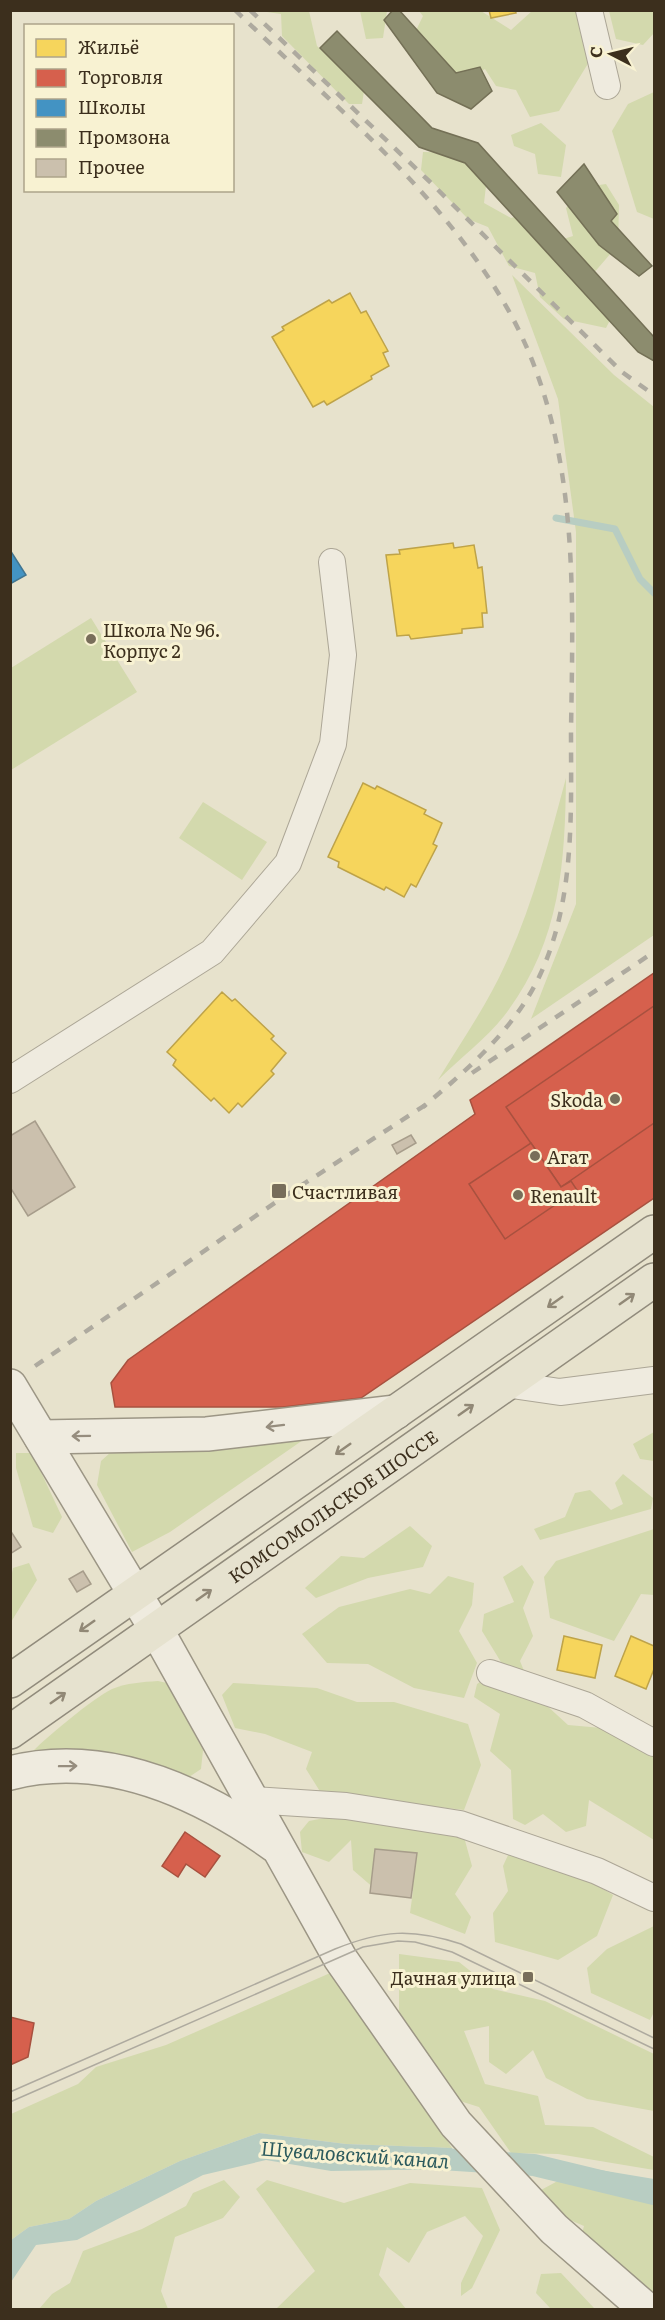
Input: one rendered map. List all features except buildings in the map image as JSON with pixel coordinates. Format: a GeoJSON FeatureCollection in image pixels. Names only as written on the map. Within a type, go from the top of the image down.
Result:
{"type":"FeatureCollection","features":[{"type":"Feature","properties":{"kind":"main road"},"geometry":{"type":"LineString","coordinates":[[10,1682],[654,1232]]}},
{"type":"Feature","properties":{"kind":"main road","name":"КОМСОМОЛЬСКОЕ ШОССЕ"},"geometry":{"type":"LineString","coordinates":[[10,1731],[654,1280]]}},
{"type":"Feature","properties":{"kind":"street"},"geometry":{"type":"LineString","coordinates":[[589,10],[608,86]]}},
{"type":"Feature","properties":{"kind":"street"},"geometry":{"type":"LineString","coordinates":[[10,1080],[212,952],[288,863],[333,744],[344,655],[332,562]]}},
{"type":"Feature","properties":{"kind":"street"},"geometry":{"type":"LineString","coordinates":[[505,1384],[560,1392],[654,1380]]}},
{"type":"Feature","properties":{"kind":"street"},"geometry":{"type":"LineString","coordinates":[[10,1386],[156,1629],[283,1851],[340,1958],[456,2124],[554,2229],[647,2310]]}},
{"type":"Feature","properties":{"kind":"street"},"geometry":{"type":"LineString","coordinates":[[41,1437],[207,1434],[396,1412]]}},
{"type":"Feature","properties":{"kind":"street"},"geometry":{"type":"LineString","coordinates":[[490,1673],[585,1705],[654,1743]]}},
{"type":"Feature","properties":{"kind":"street"},"geometry":{"type":"LineString","coordinates":[[195,1796],[209,1792],[219,1785],[226,1773],[228,1757]]}},
{"type":"Feature","properties":{"kind":"street"},"geometry":{"type":"LineString","coordinates":[[10,1773],[49,1766],[86,1765],[114,1770],[195,1796],[283,1851]]}},
{"type":"Feature","properties":{"kind":"street"},"geometry":{"type":"LineString","coordinates":[[195,1796],[346,1806],[460,1824],[597,1871],[654,1898]]}},
{"type":"Feature","properties":{"kind":"green space"},"geometry":{"type":"Polygon","coordinates":[[[260,11],[309,11],[317,46],[364,91],[362,104],[349,104],[282,36],[281,14],[260,11]]]}},
{"type":"Feature","properties":{"kind":"green space"},"geometry":{"type":"Polygon","coordinates":[[[360,11],[387,11],[383,38],[366,39],[360,11]]]}},
{"type":"Feature","properties":{"kind":"green space"},"geometry":{"type":"Polygon","coordinates":[[[419,11],[481,11],[511,30],[532,11],[581,11],[592,57],[559,111],[530,117],[516,90],[496,86],[485,69],[457,86],[408,47],[423,16],[419,11]]]}},
{"type":"Feature","properties":{"kind":"green space"},"geometry":{"type":"Polygon","coordinates":[[[609,11],[654,11],[654,33],[643,45],[616,39],[609,11]]]}},
{"type":"Feature","properties":{"kind":"green space"},"geometry":{"type":"Polygon","coordinates":[[[654,92],[654,219],[637,212],[612,131],[628,104],[654,92]]]}},
{"type":"Feature","properties":{"kind":"green space"},"geometry":{"type":"Polygon","coordinates":[[[541,123],[566,145],[561,177],[538,174],[535,154],[514,146],[511,135],[541,123]]]}},
{"type":"Feature","properties":{"kind":"green space"},"geometry":{"type":"Polygon","coordinates":[[[423,152],[469,153],[488,169],[484,203],[511,218],[530,212],[557,241],[573,236],[566,208],[585,187],[606,184],[619,205],[618,245],[586,282],[612,316],[606,328],[564,319],[540,297],[535,273],[509,266],[488,227],[468,219],[421,170],[423,152]]]}},
{"type":"Feature","properties":{"kind":"green space"},"geometry":{"type":"Polygon","coordinates":[[[512,275],[614,375],[654,407],[654,935],[531,1019],[576,904],[576,532],[558,399],[512,275]]]}},
{"type":"Feature","properties":{"kind":"green space"},"geometry":{"type":"Polygon","coordinates":[[[91,618],[137,692],[11,770],[11,668],[91,618]]]}},
{"type":"Feature","properties":{"kind":"green space"},"geometry":{"type":"Polygon","coordinates":[[[566,778],[561,873],[548,932],[537,960],[523,988],[504,1016],[481,1041],[438,1080],[490,994],[515,942],[540,873],[566,778]]]}},
{"type":"Feature","properties":{"kind":"green space"},"geometry":{"type":"Polygon","coordinates":[[[203,802],[267,842],[242,880],[179,838],[203,802]]]}},
{"type":"Feature","properties":{"kind":"green space"},"geometry":{"type":"Polygon","coordinates":[[[654,1432],[654,1461],[640,1459],[633,1444],[654,1432]]]}},
{"type":"Feature","properties":{"kind":"green space"},"geometry":{"type":"Polygon","coordinates":[[[292,1438],[303,1440],[170,1532],[132,1552],[97,1485],[101,1461],[111,1452],[246,1445],[292,1438]]]}},
{"type":"Feature","properties":{"kind":"green space"},"geometry":{"type":"Polygon","coordinates":[[[16,1453],[32,1453],[62,1517],[53,1533],[33,1527],[16,1468],[16,1453]]]}},
{"type":"Feature","properties":{"kind":"green space"},"geometry":{"type":"Polygon","coordinates":[[[623,1474],[653,1498],[651,1509],[540,1540],[534,1529],[565,1517],[575,1493],[590,1490],[611,1510],[623,1504],[615,1483],[623,1474]]]}},
{"type":"Feature","properties":{"kind":"green space"},"geometry":{"type":"Polygon","coordinates":[[[410,1526],[432,1546],[423,1567],[368,1578],[316,1598],[305,1588],[341,1556],[364,1558],[410,1526]]]}},
{"type":"Feature","properties":{"kind":"green space"},"geometry":{"type":"Polygon","coordinates":[[[654,1529],[654,1595],[641,1594],[614,1641],[550,1618],[544,1577],[556,1561],[654,1529]]]}},
{"type":"Feature","properties":{"kind":"green space"},"geometry":{"type":"Polygon","coordinates":[[[29,1563],[37,1580],[11,1622],[13,1568],[29,1563]]]}},
{"type":"Feature","properties":{"kind":"green space"},"geometry":{"type":"Polygon","coordinates":[[[522,1565],[534,1582],[523,1608],[533,1636],[520,1661],[533,1693],[568,1725],[613,1729],[654,1753],[654,1840],[589,1800],[586,1826],[566,1832],[543,1814],[525,1825],[513,1819],[511,1770],[490,1751],[500,1714],[474,1697],[477,1684],[504,1667],[482,1631],[484,1614],[514,1602],[503,1577],[522,1565]]]}},
{"type":"Feature","properties":{"kind":"green space"},"geometry":{"type":"Polygon","coordinates":[[[448,1576],[474,1583],[472,1605],[459,1631],[477,1663],[464,1698],[414,1688],[368,1664],[327,1663],[302,1634],[339,1607],[410,1589],[430,1594],[448,1576]]]}},
{"type":"Feature","properties":{"kind":"green space"},"geometry":{"type":"Polygon","coordinates":[[[140,1682],[167,1683],[203,1750],[201,1769],[186,1779],[28,1756],[68,1720],[112,1689],[140,1682]]]}},
{"type":"Feature","properties":{"kind":"green space"},"geometry":{"type":"Polygon","coordinates":[[[233,1683],[317,1688],[357,1702],[394,1702],[468,1724],[481,1765],[464,1810],[321,1793],[306,1769],[312,1752],[265,1734],[235,1728],[222,1695],[233,1683]]]}},
{"type":"Feature","properties":{"kind":"green space"},"geometry":{"type":"Polygon","coordinates":[[[350,1813],[464,1837],[472,1866],[455,1894],[471,1917],[465,1934],[410,1913],[413,1891],[375,1889],[353,1870],[351,1840],[329,1862],[302,1852],[300,1832],[309,1821],[350,1813]]]}},
{"type":"Feature","properties":{"kind":"green space"},"geometry":{"type":"Polygon","coordinates":[[[509,1853],[573,1871],[613,1895],[597,1936],[558,1960],[495,1942],[493,1913],[508,1891],[503,1866],[509,1853]]]}},
{"type":"Feature","properties":{"kind":"green space"},"geometry":{"type":"Polygon","coordinates":[[[654,1926],[654,2012],[650,2020],[591,1993],[587,1968],[607,1949],[654,1926]]]}},
{"type":"Feature","properties":{"kind":"green space"},"geometry":{"type":"Polygon","coordinates":[[[399,1954],[459,1962],[493,1989],[545,2001],[654,2054],[654,2111],[587,2099],[546,2078],[533,2050],[506,2074],[489,2062],[489,2026],[464,2031],[485,2084],[538,2096],[545,2125],[593,2127],[654,2157],[654,2170],[558,2154],[511,2153],[479,2107],[444,2096],[399,2020],[399,1954]]]}},
{"type":"Feature","properties":{"kind":"green space"},"geometry":{"type":"Polygon","coordinates":[[[337,1970],[452,2148],[346,2144],[259,2133],[180,2161],[96,2201],[69,2219],[29,2227],[11,2240],[11,2114],[78,2084],[96,2067],[166,2045],[337,1970]]]}},
{"type":"Feature","properties":{"kind":"green space"},"geometry":{"type":"Polygon","coordinates":[[[567,2176],[654,2202],[654,2309],[575,2261],[584,2226],[549,2211],[541,2190],[567,2176]]]}},
{"type":"Feature","properties":{"kind":"green space"},"geometry":{"type":"Polygon","coordinates":[[[224,2180],[240,2197],[223,2218],[175,2237],[161,2291],[168,2309],[39,2309],[52,2294],[70,2283],[83,2251],[142,2229],[186,2206],[193,2193],[224,2180]]]}},
{"type":"Feature","properties":{"kind":"green space"},"geometry":{"type":"Polygon","coordinates":[[[267,2180],[344,2203],[410,2183],[482,2188],[500,2230],[472,2288],[461,2296],[461,2283],[483,2236],[465,2216],[427,2232],[409,2263],[387,2247],[379,2275],[406,2309],[276,2309],[315,2271],[256,2189],[267,2180]]]}},
{"type":"Feature","properties":{"kind":"green space"},"geometry":{"type":"Polygon","coordinates":[[[561,2273],[594,2309],[551,2309],[536,2293],[541,2274],[561,2273]]]}},
{"type":"Feature","properties":{"kind":"water"},"geometry":{"type":"Polygon","coordinates":[[[259,2133],[346,2144],[452,2148],[458,2169],[331,2171],[266,2160],[203,2175],[77,2240],[36,2245],[11,2282],[11,2240],[29,2227],[69,2219],[96,2201],[180,2161],[259,2133]]]}},
{"type":"Feature","properties":{"kind":"water"},"geometry":{"type":"Polygon","coordinates":[[[582,2167],[654,2179],[654,2199],[578,2173],[582,2167]]]}},
{"type":"Feature","properties":{"kind":"waterway"},"geometry":{"type":"LineString","coordinates":[[556,518],[615,529],[640,579],[654,593]]}},
{"type":"Feature","properties":{"kind":"waterway","name":"Шуваловский канал"},"geometry":{"type":"LineString","coordinates":[[426,2158],[534,2165],[654,2194]]}},
{"type":"Feature","properties":{"kind":"tram line"},"geometry":{"type":"LineString","coordinates":[[10,2092],[335,1949],[368,1938],[397,1933],[427,1935],[461,1944],[654,2038]]}},
{"type":"Feature","properties":{"kind":"tram line"},"geometry":{"type":"LineString","coordinates":[[10,2102],[363,1947],[398,1941],[415,1942],[452,1952],[654,2049]]}},
{"type":"Feature","properties":{"kind":"railway"},"geometry":{"type":"LineString","coordinates":[[235,10],[385,153],[454,230],[511,315],[533,364],[550,414],[561,466],[568,519],[572,625],[569,856],[560,916],[540,975],[517,1013],[489,1047],[423,1107]]}},
{"type":"Feature","properties":{"kind":"railway"},"geometry":{"type":"LineString","coordinates":[[250,10],[428,180],[622,372],[654,395]]}},
{"type":"Feature","properties":{"kind":"railway"},"geometry":{"type":"LineString","coordinates":[[472,1073],[654,952]]}},
{"type":"Feature","properties":{"kind":"railway"},"geometry":{"type":"LineString","coordinates":[[35,1366],[282,1198],[430,1102]]}},
{"type":"Feature","properties":{"kind":"place","name":"Школа № 96. Корпус 2"},"geometry":{"type":"Point","coordinates":[91,639]}},
{"type":"Feature","properties":{"kind":"place","name":"Skoda"},"geometry":{"type":"Point","coordinates":[615,1099]}},
{"type":"Feature","properties":{"kind":"place","name":"Агат"},"geometry":{"type":"Point","coordinates":[535,1156]}},
{"type":"Feature","properties":{"kind":"place","name":"Счастливая"},"geometry":{"type":"Point","coordinates":[279,1191]}},
{"type":"Feature","properties":{"kind":"place","name":"Renault"},"geometry":{"type":"Point","coordinates":[518,1195]}},
{"type":"Feature","properties":{"kind":"place","name":"Дачная улица"},"geometry":{"type":"Point","coordinates":[528,1977]}}]}
